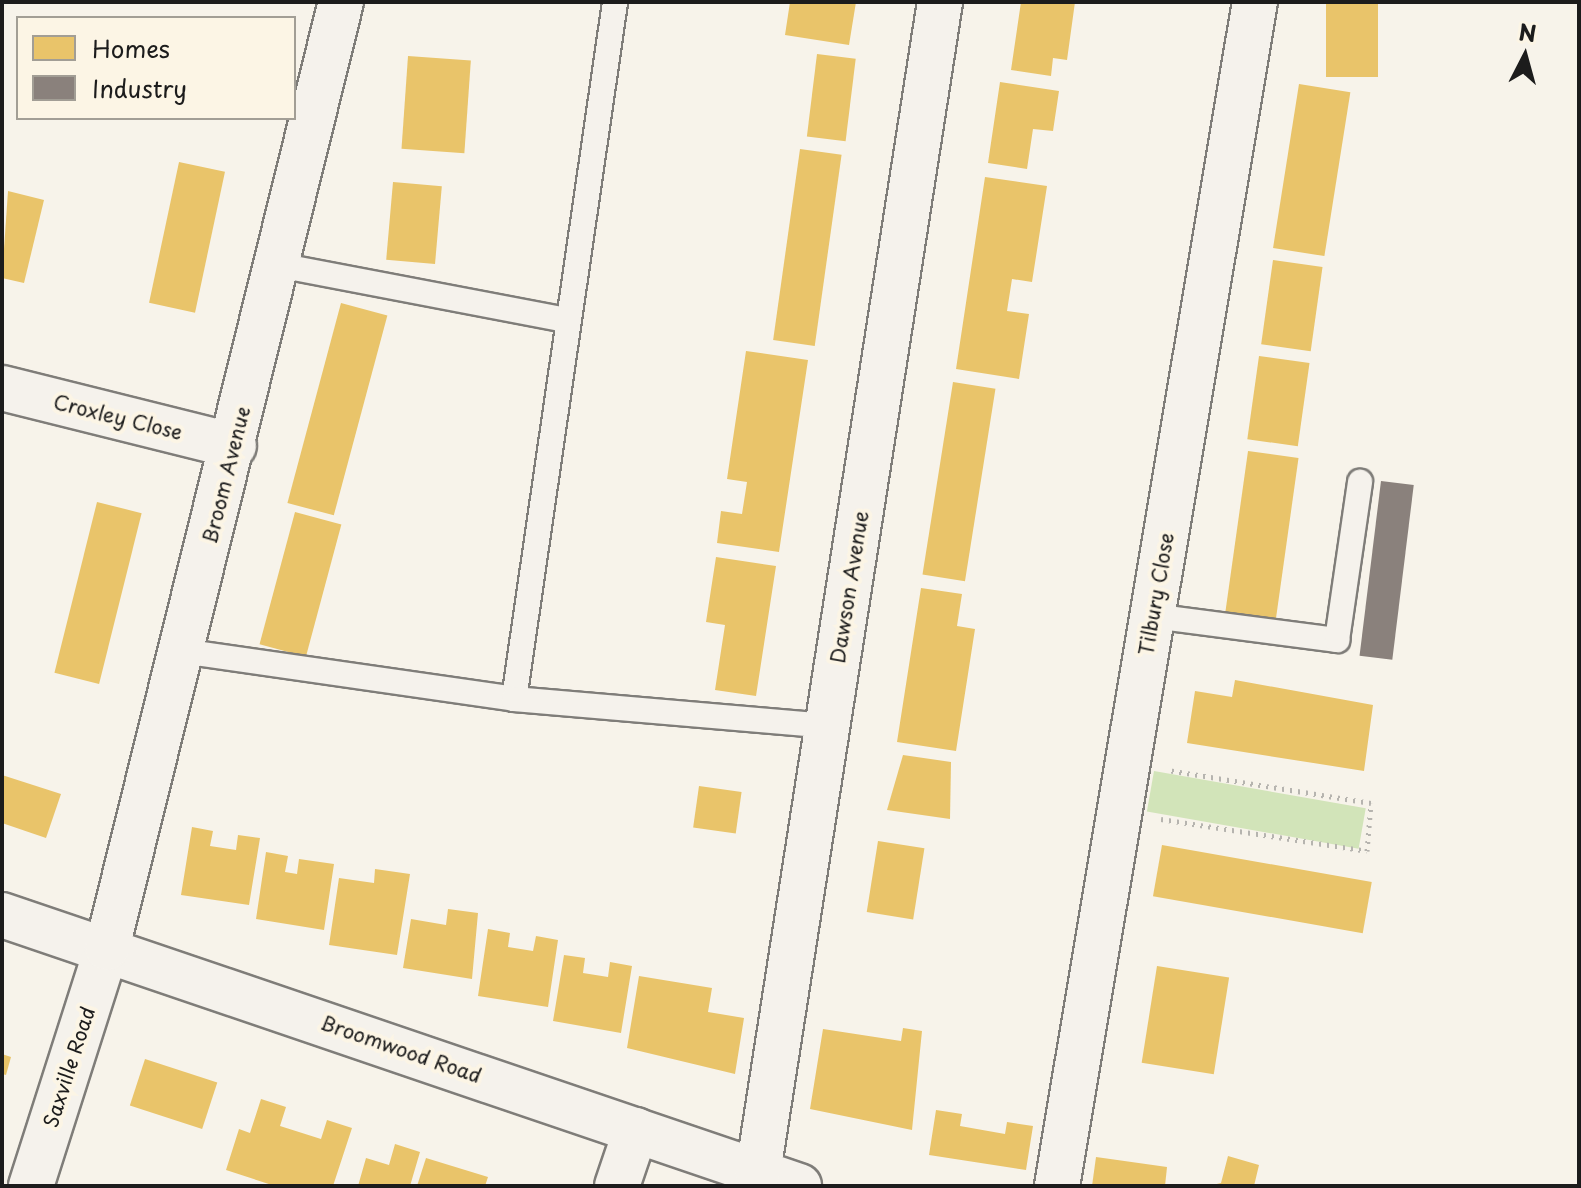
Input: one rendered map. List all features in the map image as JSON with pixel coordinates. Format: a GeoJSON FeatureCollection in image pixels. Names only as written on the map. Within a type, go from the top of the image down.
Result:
{"type":"FeatureCollection","features":[{"type":"Feature","properties":{"kind":"street","name":"Broom Avenue"},"geometry":{"type":"LineString","coordinates":[[107,948],[234,446],[341,2]]}},
{"type":"Feature","properties":{"kind":"street","name":"Dawson Avenue"},"geometry":{"type":"LineString","coordinates":[[758,1172],[940,2]]}},
{"type":"Feature","properties":{"kind":"street","name":"Tilbury Close"},"geometry":{"type":"LineString","coordinates":[[1057,1186],[1255,2]]}},
{"type":"Feature","properties":{"kind":"street","name":"Croxley Close"},"geometry":{"type":"LineString","coordinates":[[2,388],[234,446]]}},
{"type":"Feature","properties":{"kind":"street","name":"Broomwood Road"},"geometry":{"type":"LineString","coordinates":[[2,915],[107,948],[799,1186]]}},
{"type":"Feature","properties":{"kind":"street","name":"Saxville Road"},"geometry":{"type":"LineString","coordinates":[[31,1186],[107,948]]}},
{"type":"Feature","properties":{"kind":"street"},"geometry":{"type":"LineString","coordinates":[[617,1186],[636,1130]]}},
{"type":"Feature","properties":{"kind":"lane"},"geometry":{"type":"LineString","coordinates":[[514,699],[615,2]]}},
{"type":"Feature","properties":{"kind":"lane"},"geometry":{"type":"LineString","coordinates":[[278,265],[567,320]]}},
{"type":"Feature","properties":{"kind":"lane"},"geometry":{"type":"LineString","coordinates":[[1152,616],[1337,640],[1360,482]]}},
{"type":"Feature","properties":{"kind":"lane"},"geometry":{"type":"LineString","coordinates":[[182,651],[514,699],[827,726]]}},
{"type":"Feature","properties":{"kind":"path"},"geometry":{"type":"LineString","coordinates":[[1119,813],[1367,851],[1371,803],[1128,763]]}},
{"type":"Feature","properties":{"kind":"green space"},"geometry":{"type":"Polygon","coordinates":[[[1154,771],[1366,808],[1359,849],[1147,811],[1154,771]]]}},
{"type":"Feature","properties":{"kind":"building: Homes"},"geometry":{"type":"Polygon","coordinates":[[[790,2],[856,2],[849,45],[785,35],[790,2]]]}},
{"type":"Feature","properties":{"kind":"building: Homes"},"geometry":{"type":"Polygon","coordinates":[[[1021,2],[1075,2],[1067,60],[1053,58],[1051,76],[1011,70],[1021,2]]]}},
{"type":"Feature","properties":{"kind":"building: Homes"},"geometry":{"type":"Polygon","coordinates":[[[1326,2],[1378,2],[1378,77],[1326,77],[1326,2]]]}},
{"type":"Feature","properties":{"kind":"building: Homes"},"geometry":{"type":"Polygon","coordinates":[[[817,54],[856,59],[846,141],[807,136],[817,54]]]}},
{"type":"Feature","properties":{"kind":"building: Homes"},"geometry":{"type":"Polygon","coordinates":[[[408,56],[471,60],[464,153],[402,149],[408,56]]]}},
{"type":"Feature","properties":{"kind":"building: Homes"},"geometry":{"type":"Polygon","coordinates":[[[1000,82],[1059,91],[1053,131],[1033,129],[1027,169],[988,163],[1000,82]]]}},
{"type":"Feature","properties":{"kind":"building: Homes"},"geometry":{"type":"Polygon","coordinates":[[[1299,84],[1350,92],[1324,256],[1273,248],[1299,84]]]}},
{"type":"Feature","properties":{"kind":"building: Homes"},"geometry":{"type":"Polygon","coordinates":[[[800,149],[842,155],[815,346],[773,340],[800,149]]]}},
{"type":"Feature","properties":{"kind":"building: Homes"},"geometry":{"type":"Polygon","coordinates":[[[179,162],[225,172],[195,313],[149,303],[179,162]]]}},
{"type":"Feature","properties":{"kind":"building: Homes"},"geometry":{"type":"Polygon","coordinates":[[[985,177],[1047,186],[1032,282],[1012,279],[1007,311],[1029,314],[1019,379],[956,369],[985,177]]]}},
{"type":"Feature","properties":{"kind":"building: Homes"},"geometry":{"type":"Polygon","coordinates":[[[393,182],[442,186],[435,264],[386,260],[393,182]]]}},
{"type":"Feature","properties":{"kind":"building: Homes"},"geometry":{"type":"Polygon","coordinates":[[[8,191],[44,200],[24,283],[2,278],[8,191]]]}},
{"type":"Feature","properties":{"kind":"building: Homes"},"geometry":{"type":"Polygon","coordinates":[[[1273,260],[1323,267],[1311,351],[1261,344],[1273,260]]]}},
{"type":"Feature","properties":{"kind":"building: Homes"},"geometry":{"type":"Polygon","coordinates":[[[341,303],[387,315],[334,515],[287,503],[341,303]]]}},
{"type":"Feature","properties":{"kind":"building: Homes"},"geometry":{"type":"Polygon","coordinates":[[[746,351],[808,360],[779,552],[717,543],[721,511],[742,514],[747,482],[727,479],[746,351]]]}},
{"type":"Feature","properties":{"kind":"building: Homes"},"geometry":{"type":"Polygon","coordinates":[[[1259,356],[1310,363],[1298,446],[1247,439],[1259,356]]]}},
{"type":"Feature","properties":{"kind":"building: Homes"},"geometry":{"type":"Polygon","coordinates":[[[953,382],[995,389],[965,581],[922,575],[953,382]]]}},
{"type":"Feature","properties":{"kind":"building: Homes"},"geometry":{"type":"Polygon","coordinates":[[[1248,451],[1299,458],[1276,621],[1225,613],[1248,451]]]}},
{"type":"Feature","properties":{"kind":"building: Homes"},"geometry":{"type":"Polygon","coordinates":[[[97,502],[142,513],[99,684],[54,673],[97,502]]]}},
{"type":"Feature","properties":{"kind":"building: Homes"},"geometry":{"type":"Polygon","coordinates":[[[295,512],[341,524],[306,657],[260,644],[295,512]]]}},
{"type":"Feature","properties":{"kind":"building: Homes"},"geometry":{"type":"Polygon","coordinates":[[[716,557],[776,566],[756,696],[715,690],[725,625],[706,622],[716,557]]]}},
{"type":"Feature","properties":{"kind":"building: Homes"},"geometry":{"type":"Polygon","coordinates":[[[921,588],[962,594],[957,626],[975,629],[956,751],[897,742],[921,588]]]}},
{"type":"Feature","properties":{"kind":"building: Homes"},"geometry":{"type":"Polygon","coordinates":[[[1235,680],[1373,705],[1364,771],[1187,743],[1195,691],[1232,697],[1235,680]]]}},
{"type":"Feature","properties":{"kind":"building: Homes"},"geometry":{"type":"Polygon","coordinates":[[[903,755],[951,762],[950,819],[887,810],[903,755]]]}},
{"type":"Feature","properties":{"kind":"building: Homes"},"geometry":{"type":"Polygon","coordinates":[[[2,775],[61,794],[46,838],[2,823],[2,775]]]}},
{"type":"Feature","properties":{"kind":"building: Homes"},"geometry":{"type":"Polygon","coordinates":[[[699,786],[742,792],[736,834],[693,828],[699,786]]]}},
{"type":"Feature","properties":{"kind":"building: Homes"},"geometry":{"type":"Polygon","coordinates":[[[192,827],[213,831],[210,846],[236,850],[238,835],[260,838],[249,905],[181,895],[192,827]]]}},
{"type":"Feature","properties":{"kind":"building: Homes"},"geometry":{"type":"Polygon","coordinates":[[[878,841],[924,848],[913,919],[867,912],[878,841]]]}},
{"type":"Feature","properties":{"kind":"building: Homes"},"geometry":{"type":"Polygon","coordinates":[[[1162,845],[1372,882],[1363,933],[1153,896],[1162,845]]]}},
{"type":"Feature","properties":{"kind":"building: Homes"},"geometry":{"type":"Polygon","coordinates":[[[266,852],[288,856],[285,872],[297,874],[299,859],[334,864],[324,930],[256,919],[266,852]]]}},
{"type":"Feature","properties":{"kind":"building: Homes"},"geometry":{"type":"Polygon","coordinates":[[[375,869],[410,874],[397,955],[329,945],[339,878],[374,883],[375,869]]]}},
{"type":"Feature","properties":{"kind":"building: Homes"},"geometry":{"type":"Polygon","coordinates":[[[448,909],[478,913],[472,979],[403,968],[411,919],[446,925],[448,909]]]}},
{"type":"Feature","properties":{"kind":"building: Homes"},"geometry":{"type":"Polygon","coordinates":[[[488,929],[510,933],[508,947],[533,951],[536,936],[558,940],[548,1007],[478,996],[488,929]]]}},
{"type":"Feature","properties":{"kind":"building: Homes"},"geometry":{"type":"Polygon","coordinates":[[[564,955],[585,958],[583,973],[608,977],[610,962],[632,966],[621,1033],[553,1021],[564,955]]]}},
{"type":"Feature","properties":{"kind":"building: Homes"},"geometry":{"type":"Polygon","coordinates":[[[1157,966],[1229,977],[1214,1074],[1142,1063],[1157,966]]]}},
{"type":"Feature","properties":{"kind":"building: Homes"},"geometry":{"type":"Polygon","coordinates":[[[639,976],[712,988],[708,1012],[744,1018],[735,1074],[627,1048],[639,976]]]}},
{"type":"Feature","properties":{"kind":"building: Homes"},"geometry":{"type":"Polygon","coordinates":[[[903,1028],[922,1031],[912,1130],[810,1109],[823,1029],[901,1041],[903,1028]]]}},
{"type":"Feature","properties":{"kind":"building: Homes"},"geometry":{"type":"Polygon","coordinates":[[[2,1054],[11,1057],[6,1075],[2,1074],[2,1054]]]}},
{"type":"Feature","properties":{"kind":"building: Homes"},"geometry":{"type":"Polygon","coordinates":[[[145,1059],[217,1082],[202,1129],[130,1106],[145,1059]]]}},
{"type":"Feature","properties":{"kind":"building: Homes"},"geometry":{"type":"Polygon","coordinates":[[[261,1099],[286,1107],[280,1126],[321,1139],[327,1120],[352,1128],[333,1186],[275,1186],[226,1170],[239,1129],[250,1133],[261,1099]]]}},
{"type":"Feature","properties":{"kind":"building: Homes"},"geometry":{"type":"Polygon","coordinates":[[[936,1110],[962,1114],[960,1126],[1005,1134],[1007,1122],[1033,1126],[1026,1170],[929,1155],[936,1110]]]}},
{"type":"Feature","properties":{"kind":"building: Homes"},"geometry":{"type":"Polygon","coordinates":[[[395,1144],[420,1152],[410,1186],[358,1186],[366,1158],[389,1165],[395,1144]]]}},
{"type":"Feature","properties":{"kind":"building: Homes"},"geometry":{"type":"Polygon","coordinates":[[[1228,1156],[1259,1165],[1254,1186],[1208,1186],[1221,1183],[1228,1156]]]}},
{"type":"Feature","properties":{"kind":"building: Homes"},"geometry":{"type":"Polygon","coordinates":[[[1096,1157],[1167,1167],[1165,1186],[1092,1186],[1096,1157]]]}},
{"type":"Feature","properties":{"kind":"building: Homes"},"geometry":{"type":"Polygon","coordinates":[[[426,1158],[488,1177],[485,1186],[417,1186],[426,1158]]]}},
{"type":"Feature","properties":{"kind":"building: Industry"},"geometry":{"type":"Polygon","coordinates":[[[1381,481],[1414,485],[1392,660],[1360,656],[1381,481]]]}}]}
